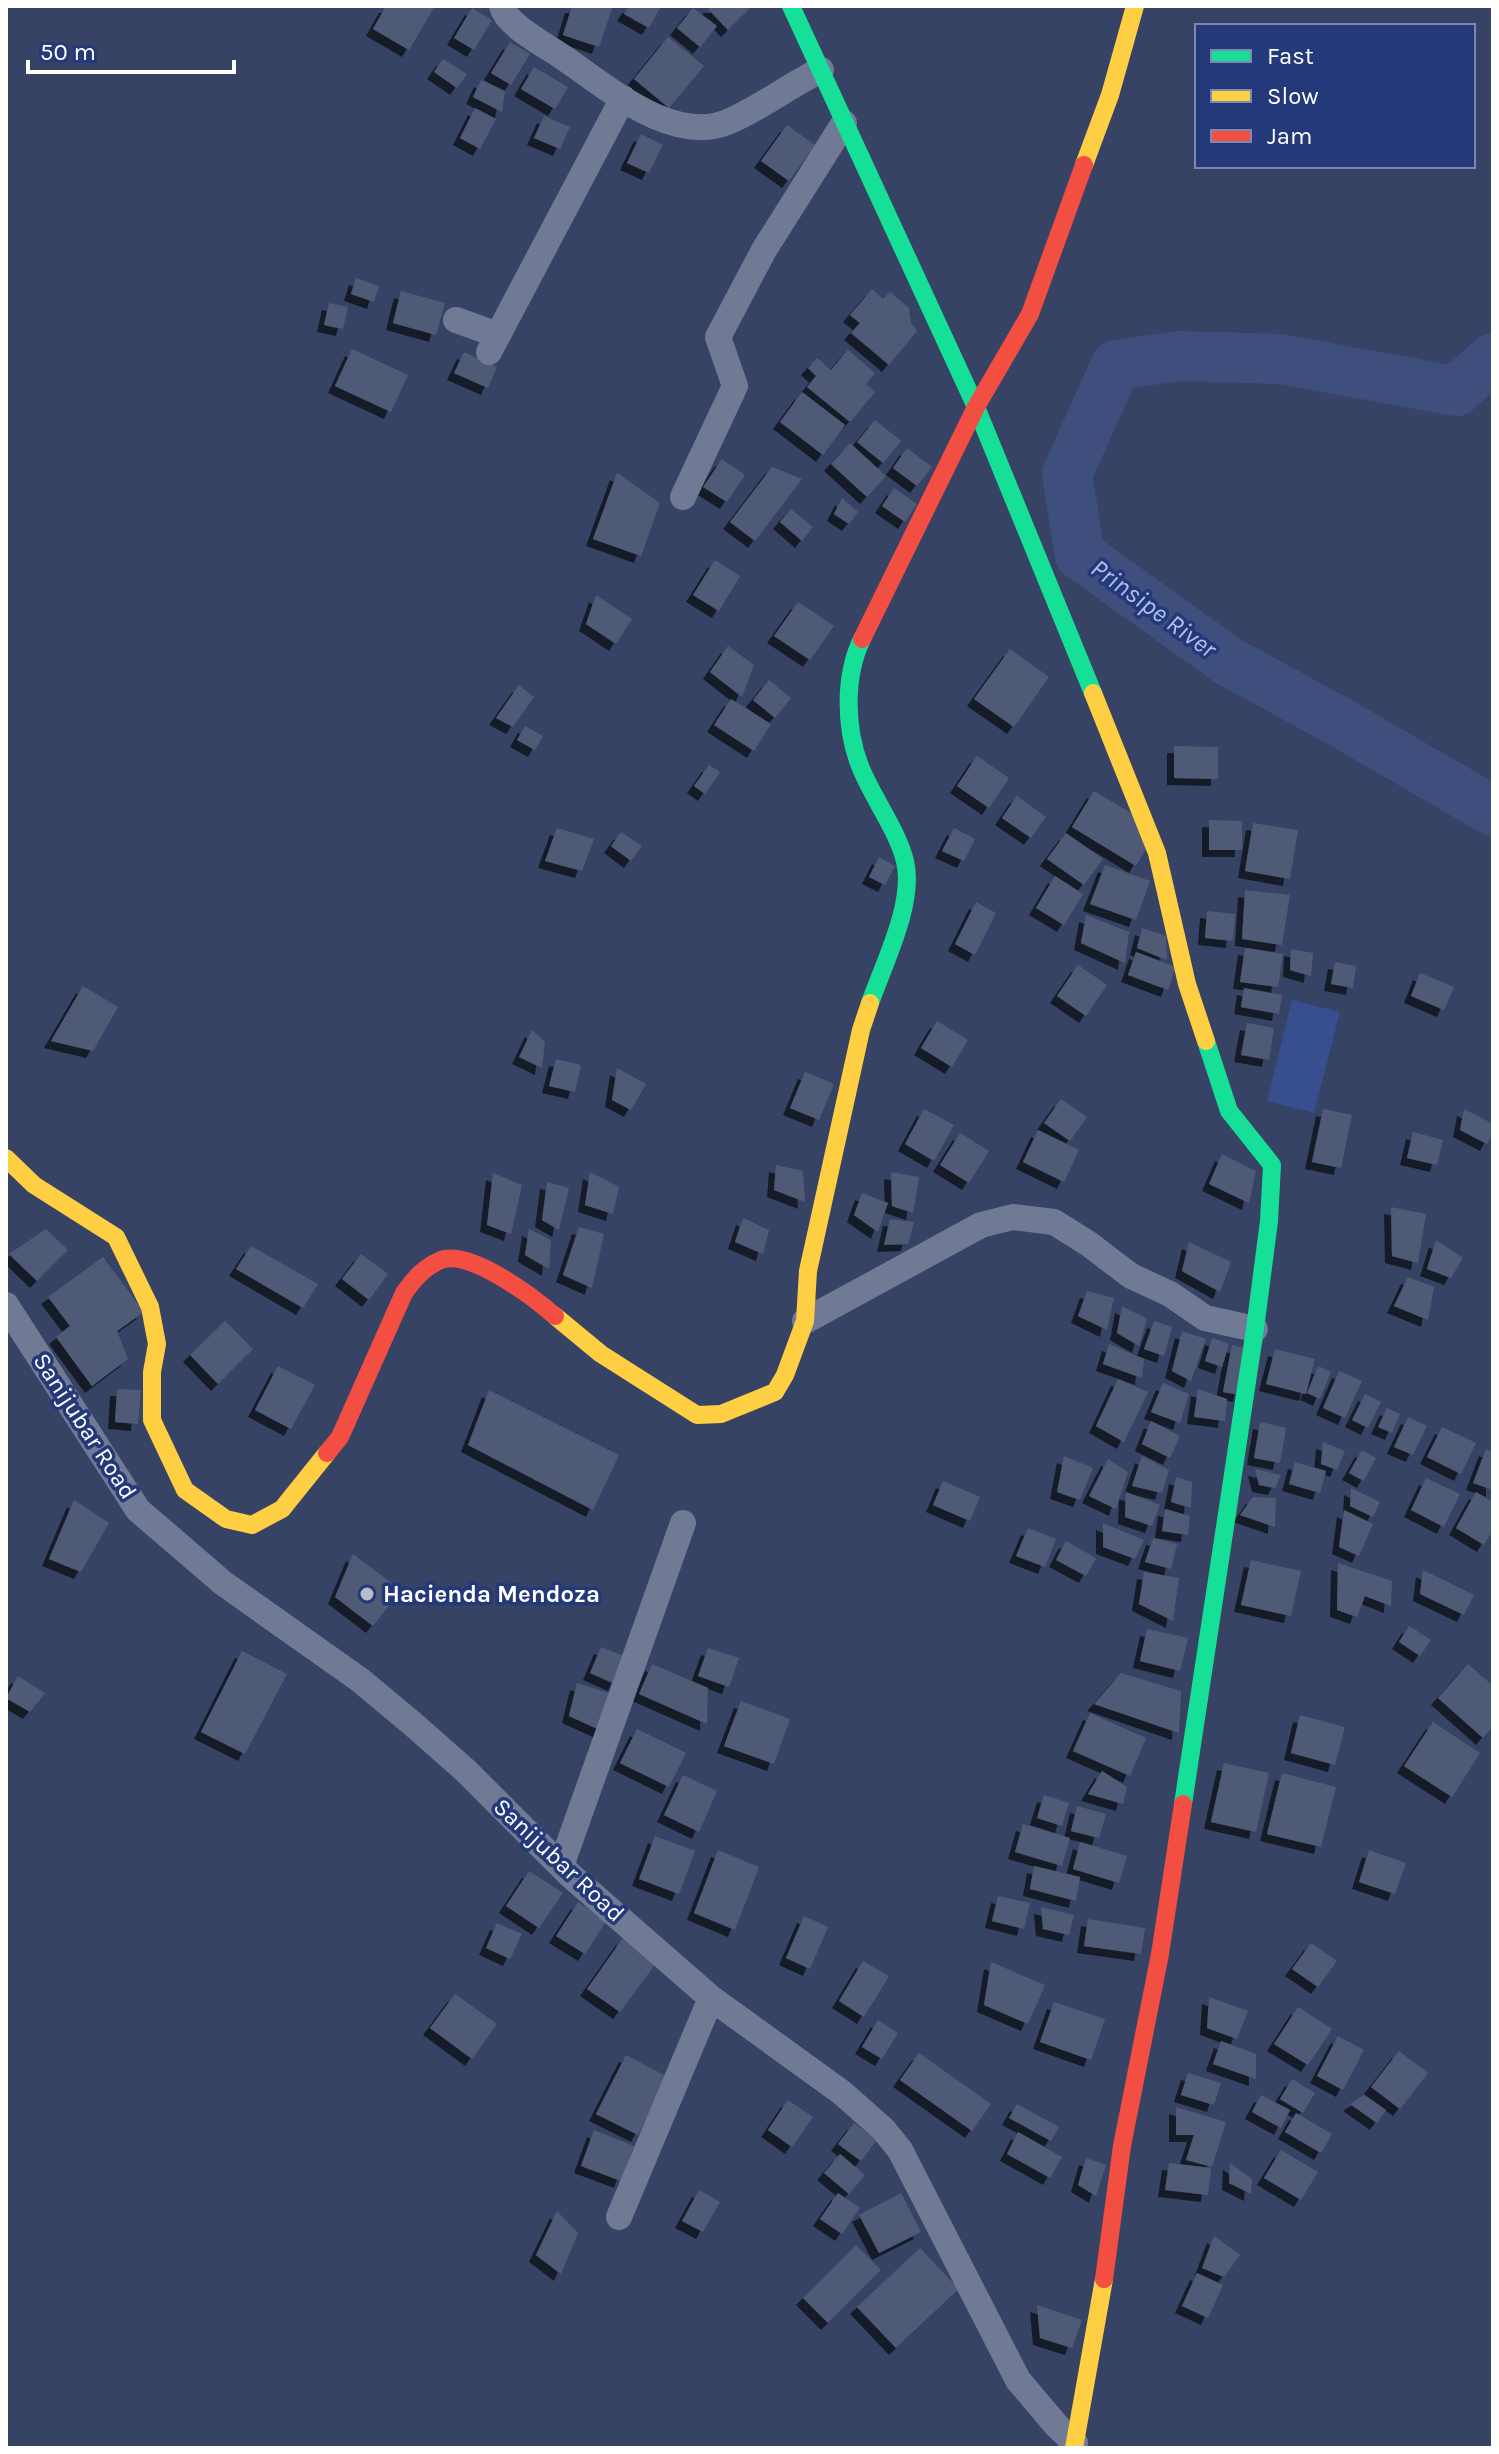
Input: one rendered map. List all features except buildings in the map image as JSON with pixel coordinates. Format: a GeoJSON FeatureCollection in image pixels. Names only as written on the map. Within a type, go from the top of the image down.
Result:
{"type":"FeatureCollection","features":[{"type":"Feature","properties":{"kind":"street"},"geometry":{"type":"LineString","coordinates":[[502,6],[503,13],[522,30],[623,98],[680,127],[728,122],[821,70]]}},
{"type":"Feature","properties":{"kind":"street"},"geometry":{"type":"LineString","coordinates":[[791,6],[976,407],[1041,560],[1157,853],[1187,984],[1229,1111],[1272,1165],[1269,1221],[1255,1329],[1160,1954],[1122,2146],[1108,2256],[1076,2446]]}},
{"type":"Feature","properties":{"kind":"street"},"geometry":{"type":"LineString","coordinates":[[6,1158],[34,1185],[116,1237],[150,1307],[157,1344],[152,1372],[152,1420],[185,1490],[226,1519],[252,1525],[282,1509],[340,1437],[404,1293],[419,1273],[443,1259],[470,1261],[534,1298],[601,1354],[697,1415],[721,1414],[775,1392],[785,1375],[805,1321],[808,1271],[861,1030],[907,897],[905,861],[860,766],[852,736],[848,700],[858,648],[976,407],[1030,314],[1110,95],[1135,6]]}},
{"type":"Feature","properties":{"kind":"street"},"geometry":{"type":"LineString","coordinates":[[456,320],[494,344],[623,98]]}},
{"type":"Feature","properties":{"kind":"street"},"geometry":{"type":"LineString","coordinates":[[683,497],[735,386],[718,337],[764,250],[844,123]]}},
{"type":"Feature","properties":{"kind":"street"},"geometry":{"type":"LineString","coordinates":[[805,1321],[981,1225],[1013,1217],[1054,1222],[1131,1276],[1170,1294],[1205,1318],[1255,1329]]}},
{"type":"Feature","properties":{"kind":"street","name":"Sanijubar Road"},"geometry":{"type":"LineString","coordinates":[[7,1310],[138,1510],[223,1583],[360,1680],[466,1771],[561,1866],[711,1998],[841,2092],[883,2129],[900,2150],[1018,2380],[1076,2446]]}},
{"type":"Feature","properties":{"kind":"street"},"geometry":{"type":"LineString","coordinates":[[561,1866],[683,1523]]}},
{"type":"Feature","properties":{"kind":"street"},"geometry":{"type":"LineString","coordinates":[[619,2217],[711,1998]]}},
{"type":"Feature","properties":{"kind":"shaded area"},"geometry":{"type":"Polygon","coordinates":[[[1292,1000],[1340,1012],[1314,1113],[1267,1101],[1292,1000]]]}},
{"type":"Feature","properties":{"kind":"waterway","name":"Prinsipe River"},"geometry":{"type":"LineString","coordinates":[[1493,358],[1456,391],[1280,359],[1179,356],[1116,365],[1067,474],[1080,555],[1228,661],[1493,811]]}},
{"type":"Feature","properties":{"kind":"traffic: fast"},"geometry":{"type":"LineString","coordinates":[[791,6],[976,407],[1093,693]]}},
{"type":"Feature","properties":{"kind":"traffic: fast"},"geometry":{"type":"LineString","coordinates":[[862,639],[850,685],[851,735],[865,778],[901,849],[907,878],[902,914],[870,1003]]}},
{"type":"Feature","properties":{"kind":"traffic: fast"},"geometry":{"type":"LineString","coordinates":[[1183,1804],[1255,1329],[1269,1221],[1272,1165],[1229,1111],[1206,1041]]}},
{"type":"Feature","properties":{"kind":"traffic: slow"},"geometry":{"type":"LineString","coordinates":[[1084,165],[1110,95],[1135,6]]}},
{"type":"Feature","properties":{"kind":"traffic: slow"},"geometry":{"type":"LineString","coordinates":[[1093,693],[1157,853],[1187,984],[1206,1041]]}},
{"type":"Feature","properties":{"kind":"traffic: slow"},"geometry":{"type":"LineString","coordinates":[[555,1316],[601,1354],[697,1415],[721,1414],[775,1392],[785,1375],[805,1321],[808,1271],[861,1030],[870,1003]]}},
{"type":"Feature","properties":{"kind":"traffic: slow"},"geometry":{"type":"LineString","coordinates":[[6,1158],[34,1185],[116,1237],[150,1307],[157,1344],[152,1372],[152,1420],[185,1490],[226,1519],[252,1525],[282,1509],[327,1453]]}},
{"type":"Feature","properties":{"kind":"traffic: slow"},"geometry":{"type":"LineString","coordinates":[[1074,2448],[1104,2279]]}},
{"type":"Feature","properties":{"kind":"traffic: jam"},"geometry":{"type":"LineString","coordinates":[[862,639],[976,407],[1030,314],[1084,165]]}},
{"type":"Feature","properties":{"kind":"traffic: jam"},"geometry":{"type":"LineString","coordinates":[[327,1453],[340,1437],[404,1293],[429,1266],[453,1258],[468,1261],[501,1277],[555,1316]]}},
{"type":"Feature","properties":{"kind":"traffic: jam"},"geometry":{"type":"LineString","coordinates":[[1104,2279],[1122,2146],[1160,1954],[1183,1804]]}},
{"type":"Feature","properties":{"kind":"place","name":"Hacienda Mendoza"},"geometry":{"type":"Point","coordinates":[367,1594]}}]}
